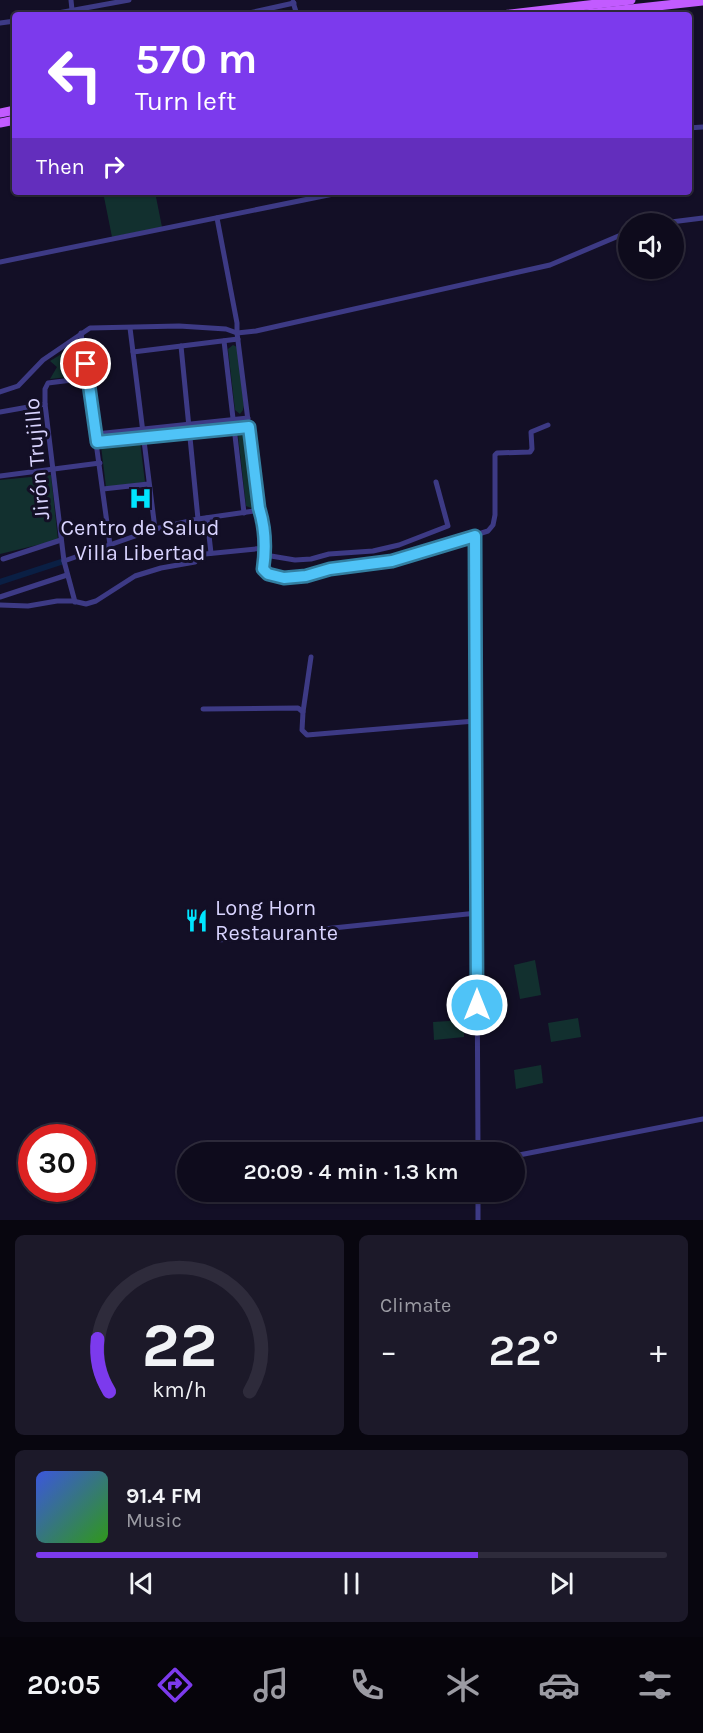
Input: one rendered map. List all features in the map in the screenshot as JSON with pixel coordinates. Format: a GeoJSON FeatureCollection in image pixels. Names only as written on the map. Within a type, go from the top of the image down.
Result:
{"type":"FeatureCollection","features":[{"type":"Feature","properties":{"kind":"main road"},"geometry":{"type":"LineString","coordinates":[[527,12],[631,0]]}},
{"type":"Feature","properties":{"kind":"main road"},"geometry":{"type":"LineString","coordinates":[[603,12],[703,1]]}},
{"type":"Feature","properties":{"kind":"street"},"geometry":{"type":"LineString","coordinates":[[71,0],[72,10]]}},
{"type":"Feature","properties":{"kind":"street"},"geometry":{"type":"LineString","coordinates":[[62,12],[129,0]]}},
{"type":"Feature","properties":{"kind":"street"},"geometry":{"type":"LineString","coordinates":[[253,12],[293,2]]}},
{"type":"Feature","properties":{"kind":"street"},"geometry":{"type":"LineString","coordinates":[[0,262],[328,195]]}},
{"type":"Feature","properties":{"kind":"street"},"geometry":{"type":"LineString","coordinates":[[217,218],[237,323],[265,548],[263,569],[268,574],[284,578],[306,576],[330,569],[392,561],[488,531],[493,525],[495,455],[497,453],[530,452],[532,449],[531,432],[548,425]]}},
{"type":"Feature","properties":{"kind":"street"},"geometry":{"type":"LineString","coordinates":[[684,220],[703,218]]}},
{"type":"Feature","properties":{"kind":"street"},"geometry":{"type":"LineString","coordinates":[[133,352],[224,341],[237,336],[550,266],[618,236]]}},
{"type":"Feature","properties":{"kind":"street"},"geometry":{"type":"LineString","coordinates":[[0,392],[18,386],[43,360],[90,328],[179,326],[226,329],[237,336]]}},
{"type":"Feature","properties":{"kind":"street"},"geometry":{"type":"LineString","coordinates":[[130,328],[154,530]]}},
{"type":"Feature","properties":{"kind":"street"},"geometry":{"type":"LineString","coordinates":[[81,333],[110,545]]}},
{"type":"Feature","properties":{"kind":"street"},"geometry":{"type":"LineString","coordinates":[[224,341],[236,428],[244,513]]}},
{"type":"Feature","properties":{"kind":"street"},"geometry":{"type":"LineString","coordinates":[[181,346],[198,519]]}},
{"type":"Feature","properties":{"kind":"street","name":"Jirón Trujillo"},"geometry":{"type":"LineString","coordinates":[[75,602],[61,540],[45,389],[48,383],[88,378]]}},
{"type":"Feature","properties":{"kind":"street"},"geometry":{"type":"LineString","coordinates":[[0,412],[45,404]]}},
{"type":"Feature","properties":{"kind":"street"},"geometry":{"type":"LineString","coordinates":[[96,434],[248,418]]}},
{"type":"Feature","properties":{"kind":"street"},"geometry":{"type":"LineString","coordinates":[[97,442],[249,427]]}},
{"type":"Feature","properties":{"kind":"street"},"geometry":{"type":"LineString","coordinates":[[0,476],[100,463]]}},
{"type":"Feature","properties":{"kind":"street"},"geometry":{"type":"LineString","coordinates":[[265,555],[295,560],[329,554],[373,551],[399,545],[448,526],[436,482]]}},
{"type":"Feature","properties":{"kind":"street"},"geometry":{"type":"LineString","coordinates":[[103,489],[148,484]]}},
{"type":"Feature","properties":{"kind":"street"},"geometry":{"type":"LineString","coordinates":[[64,561],[154,530],[198,519],[254,511]]}},
{"type":"Feature","properties":{"kind":"street"},"geometry":{"type":"LineString","coordinates":[[207,518],[210,553]]}},
{"type":"Feature","properties":{"kind":"street"},"geometry":{"type":"LineString","coordinates":[[475,536],[478,1142]]}},
{"type":"Feature","properties":{"kind":"street"},"geometry":{"type":"LineString","coordinates":[[3,559],[61,540]]}},
{"type":"Feature","properties":{"kind":"street"},"geometry":{"type":"LineString","coordinates":[[195,555],[265,548]]}},
{"type":"Feature","properties":{"kind":"street"},"geometry":{"type":"LineString","coordinates":[[0,605],[28,606],[57,601],[86,604],[96,602],[135,576],[161,568],[195,562]]}},
{"type":"Feature","properties":{"kind":"street"},"geometry":{"type":"LineString","coordinates":[[0,597],[68,575]]}},
{"type":"Feature","properties":{"kind":"street"},"geometry":{"type":"LineString","coordinates":[[311,657],[302,730],[307,735],[475,721]]}},
{"type":"Feature","properties":{"kind":"street"},"geometry":{"type":"LineString","coordinates":[[203,709],[297,708],[303,712]]}},
{"type":"Feature","properties":{"kind":"street"},"geometry":{"type":"LineString","coordinates":[[219,940],[477,913]]}},
{"type":"Feature","properties":{"kind":"street"},"geometry":{"type":"LineString","coordinates":[[525,1154],[703,1119]]}},
{"type":"Feature","properties":{"kind":"street"},"geometry":{"type":"LineString","coordinates":[[478,1202],[478,1220]]}},
{"type":"Feature","properties":{"kind":"green space"},"geometry":{"type":"Polygon","coordinates":[[[104,195],[156,195],[162,227],[112,237],[104,195]]]}},
{"type":"Feature","properties":{"kind":"green space"},"geometry":{"type":"Polygon","coordinates":[[[81,344],[85,375],[50,379],[57,367],[50,361],[81,344]]]}},
{"type":"Feature","properties":{"kind":"green space"},"geometry":{"type":"Polygon","coordinates":[[[233,345],[237,347],[244,405],[240,414],[235,410],[228,349],[233,345]]]}},
{"type":"Feature","properties":{"kind":"green space"},"geometry":{"type":"Polygon","coordinates":[[[240,431],[246,432],[254,504],[251,508],[246,506],[238,435],[240,431]]]}},
{"type":"Feature","properties":{"kind":"green space"},"geometry":{"type":"Polygon","coordinates":[[[140,442],[145,482],[106,487],[101,446],[140,442]]]}},
{"type":"Feature","properties":{"kind":"green space"},"geometry":{"type":"Polygon","coordinates":[[[51,475],[58,540],[0,554],[0,480],[51,475]]]}},
{"type":"Feature","properties":{"kind":"green space"},"geometry":{"type":"Polygon","coordinates":[[[535,960],[541,995],[520,999],[514,965],[535,960]]]}},
{"type":"Feature","properties":{"kind":"green space"},"geometry":{"type":"Polygon","coordinates":[[[578,1018],[581,1037],[551,1042],[548,1023],[578,1018]]]}},
{"type":"Feature","properties":{"kind":"green space"},"geometry":{"type":"Polygon","coordinates":[[[464,1020],[464,1037],[434,1040],[433,1022],[464,1020]]]}},
{"type":"Feature","properties":{"kind":"green space"},"geometry":{"type":"Polygon","coordinates":[[[541,1065],[543,1083],[516,1089],[514,1070],[541,1065]]]}},
{"type":"Feature","properties":{"kind":"waterway"},"geometry":{"type":"LineString","coordinates":[[0,582],[64,561]]}},
{"type":"Feature","properties":{"kind":"place","name":"Centro de Salud Villa Libertad"},"geometry":{"type":"Point","coordinates":[140,499]}},
{"type":"Feature","properties":{"kind":"place","name":"Long Horn Restaurante"},"geometry":{"type":"Point","coordinates":[197,921]}},
{"type":"Feature","properties":{"kind":"route"},"geometry":{"type":"LineString","coordinates":[[86,364],[97,442],[249,427],[262,519],[265,555],[263,569],[268,574],[284,578],[306,576],[330,569],[392,561],[422,550],[475,536],[477,1005]]}}]}
